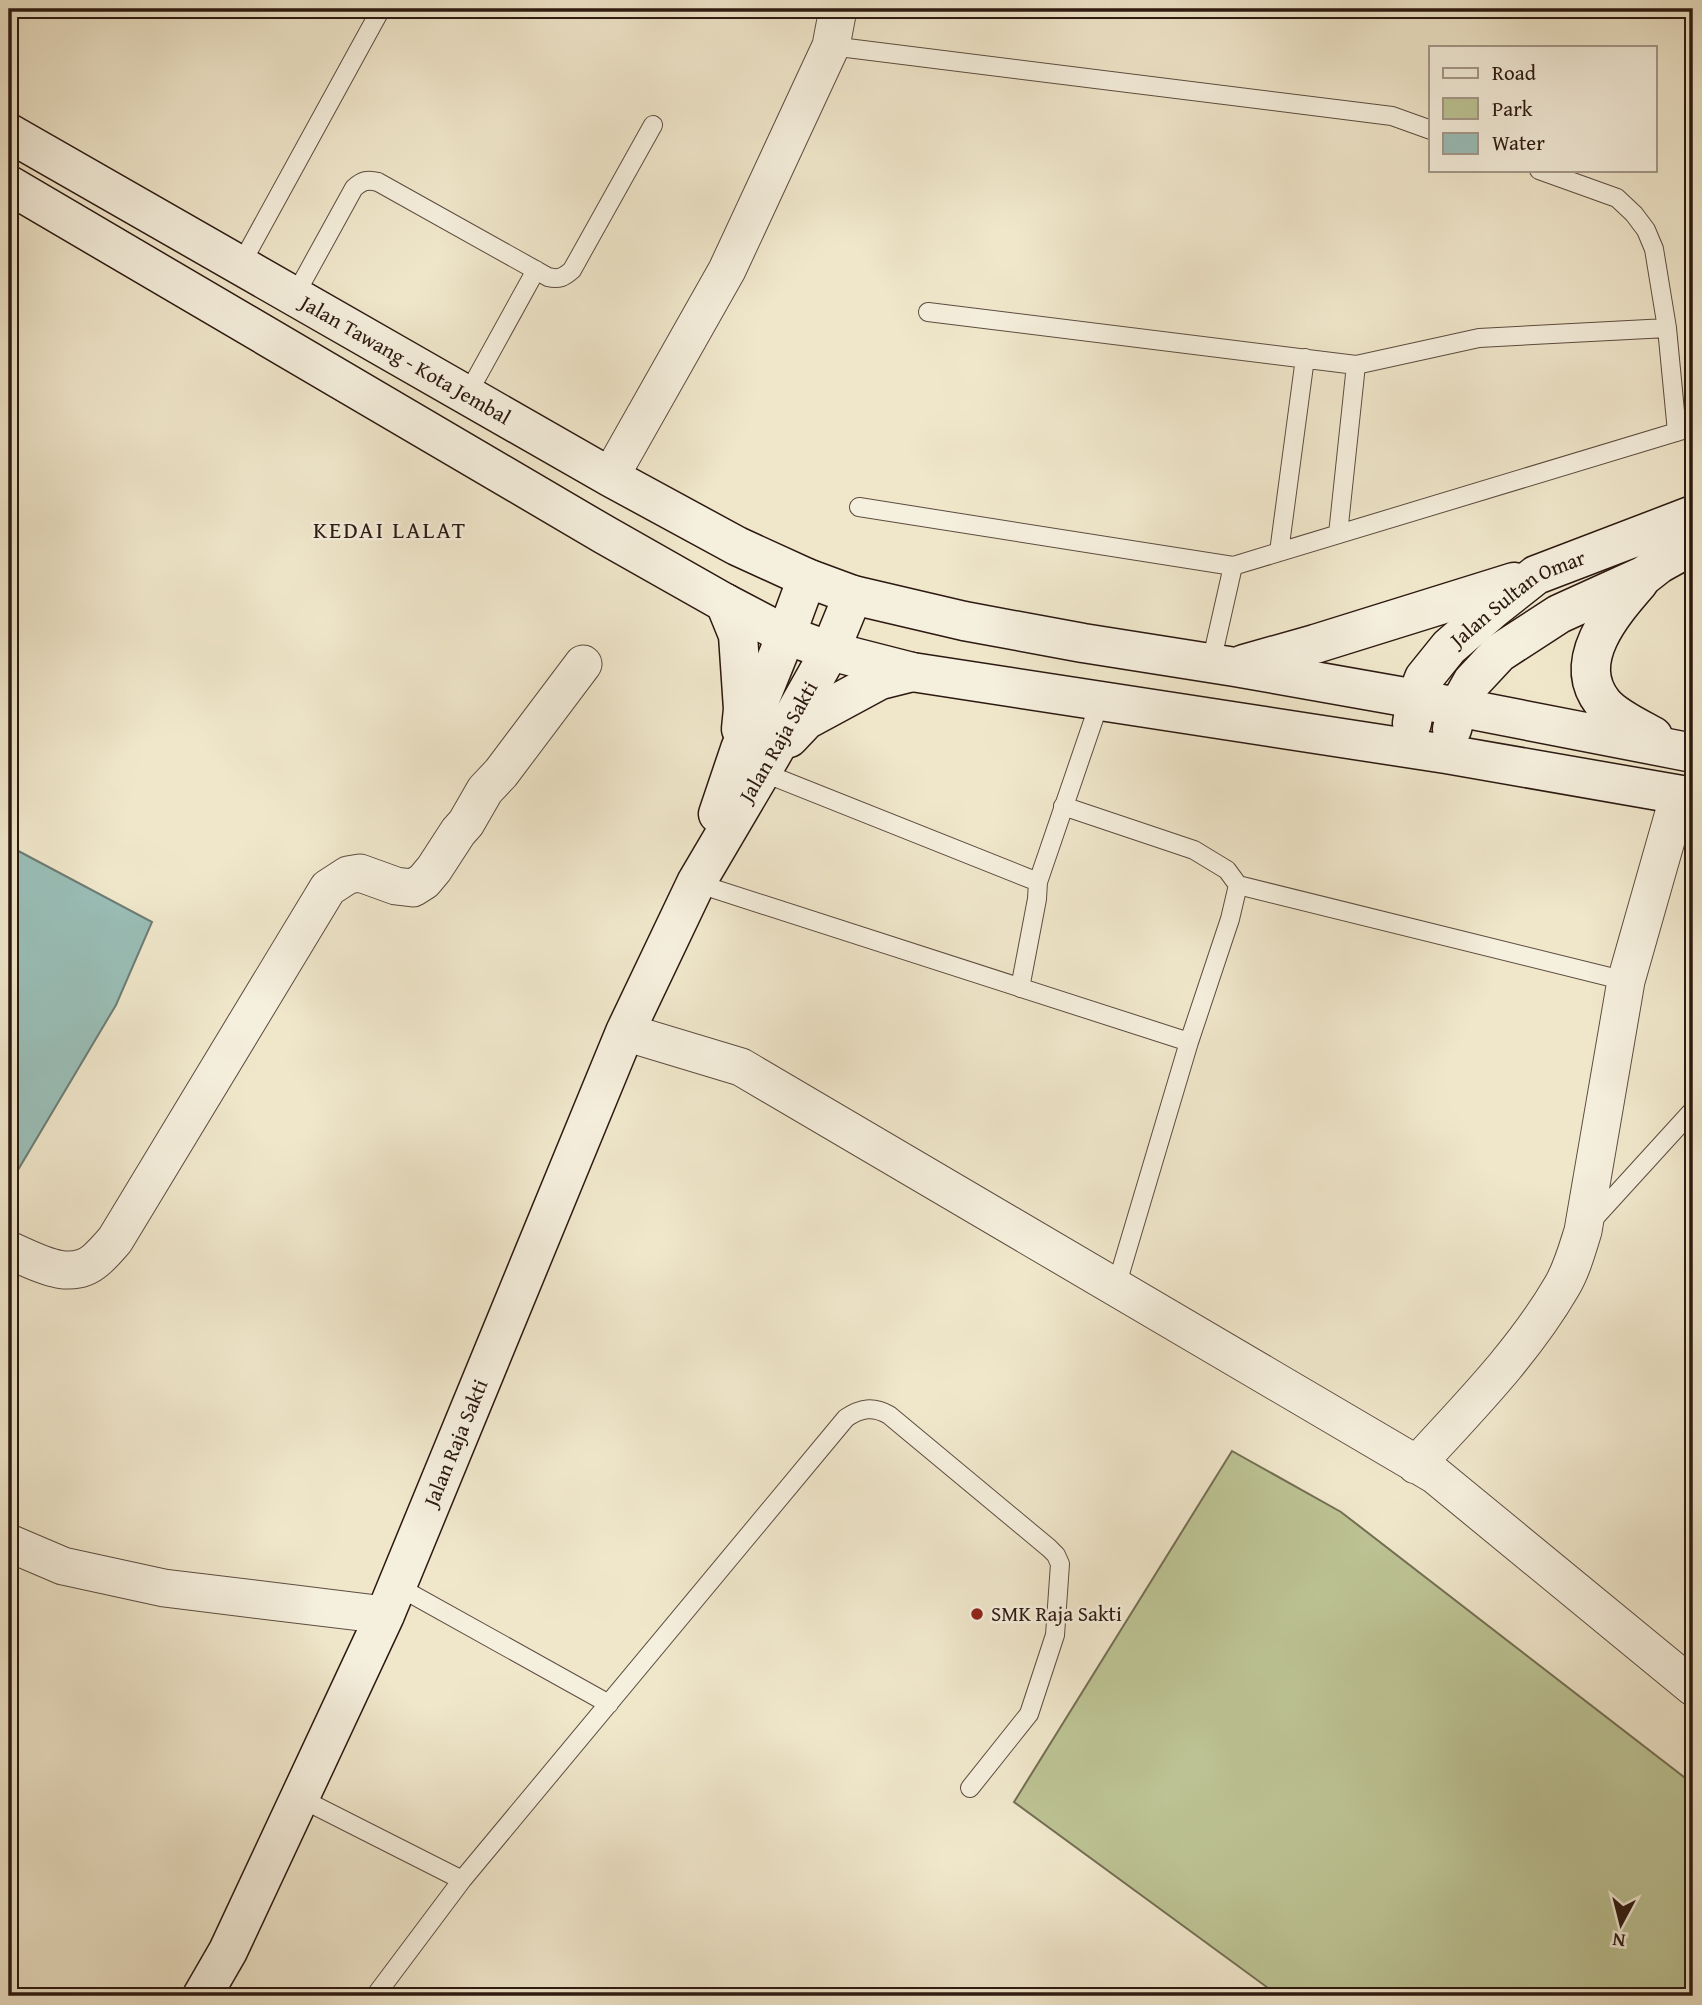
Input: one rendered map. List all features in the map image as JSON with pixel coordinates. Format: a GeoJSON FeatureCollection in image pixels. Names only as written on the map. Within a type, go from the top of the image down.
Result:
{"type":"FeatureCollection","features":[{"type":"Feature","properties":{"kind":"main road","name":"Jalan Tawang - Kota Jembal"},"geometry":{"type":"LineString","coordinates":[[9,133],[610,477],[737,546],[807,578],[853,595],[1083,643],[1416,699],[1685,751]]}},
{"type":"Feature","properties":{"kind":"main road"},"geometry":{"type":"LineString","coordinates":[[9,185],[605,536],[786,635],[830,651],[912,671],[1446,754],[1686,796]]}},
{"type":"Feature","properties":{"kind":"main road","name":"Jalan Sultan Omar"},"geometry":{"type":"LineString","coordinates":[[1407,749],[1416,699],[1424,678],[1450,647],[1493,609],[1536,575],[1693,515]]}},
{"type":"Feature","properties":{"kind":"main road","name":"Jalan Sultan Omar"},"geometry":{"type":"LineString","coordinates":[[1446,754],[1458,707],[1472,682],[1499,653],[1559,614],[1645,575],[1677,554],[1693,549]]}},
{"type":"Feature","properties":{"kind":"main road"},"geometry":{"type":"LineString","coordinates":[[1223,665],[1315,644],[1536,575]]}},
{"type":"Feature","properties":{"kind":"main road"},"geometry":{"type":"LineString","coordinates":[[1645,575],[1614,610],[1598,637],[1591,664],[1594,687],[1603,705],[1632,725],[1685,751]]}},
{"type":"Feature","properties":{"kind":"main road","name":"Jalan Raja Sakti"},"geometry":{"type":"LineString","coordinates":[[758,758],[786,635],[807,578]]}},
{"type":"Feature","properties":{"kind":"main road","name":"Jalan Raja Sakti"},"geometry":{"type":"LineString","coordinates":[[202,1996],[228,1951],[391,1600],[625,1032],[758,758],[830,651],[853,595]]}},
{"type":"Feature","properties":{"kind":"main road"},"geometry":{"type":"LineString","coordinates":[[725,603],[738,635],[743,709],[758,758],[806,720],[880,680],[912,671]]}},
{"type":"Feature","properties":{"kind":"street"},"geometry":{"type":"LineString","coordinates":[[610,477],[727,270],[831,46],[838,9]]}},
{"type":"Feature","properties":{"kind":"street"},"geometry":{"type":"LineString","coordinates":[[9,1250],[48,1267],[72,1272],[94,1262],[115,1240],[328,888],[348,875],[360,873],[396,886],[413,888],[424,881],[466,823],[485,790],[501,773],[583,664]]}},
{"type":"Feature","properties":{"kind":"street"},"geometry":{"type":"LineString","coordinates":[[1416,1465],[1512,1359],[1563,1286],[1573,1262],[1583,1231],[1626,981],[1686,796]]}},
{"type":"Feature","properties":{"kind":"street"},"geometry":{"type":"LineString","coordinates":[[625,1032],[741,1066],[1435,1475],[1693,1687]]}},
{"type":"Feature","properties":{"kind":"street"},"geometry":{"type":"LineString","coordinates":[[9,1543],[63,1566],[164,1588],[391,1600]]}},
{"type":"Feature","properties":{"kind":"lane"},"geometry":{"type":"LineString","coordinates":[[240,266],[381,9]]}},
{"type":"Feature","properties":{"kind":"lane"},"geometry":{"type":"LineString","coordinates":[[831,46],[1392,116],[1429,129]]}},
{"type":"Feature","properties":{"kind":"lane"},"geometry":{"type":"LineString","coordinates":[[294,296],[354,188],[369,180],[378,182],[536,271],[557,279],[566,276],[572,270],[653,125]]}},
{"type":"Feature","properties":{"kind":"lane"},"geometry":{"type":"LineString","coordinates":[[859,508],[1233,566],[1685,429],[1654,249],[1646,230],[1617,198],[1545,172]]}},
{"type":"Feature","properties":{"kind":"lane"},"geometry":{"type":"LineString","coordinates":[[467,395],[536,271]]}},
{"type":"Feature","properties":{"kind":"lane"},"geometry":{"type":"LineString","coordinates":[[929,312],[1356,365],[1479,338],[1667,328]]}},
{"type":"Feature","properties":{"kind":"lane"},"geometry":{"type":"LineString","coordinates":[[1279,552],[1305,358]]}},
{"type":"Feature","properties":{"kind":"lane"},"geometry":{"type":"LineString","coordinates":[[1338,534],[1356,365]]}},
{"type":"Feature","properties":{"kind":"lane"},"geometry":{"type":"LineString","coordinates":[[1223,665],[1233,566]]}},
{"type":"Feature","properties":{"kind":"lane"},"geometry":{"type":"LineString","coordinates":[[1020,988],[1038,882],[1100,701]]}},
{"type":"Feature","properties":{"kind":"lane"},"geometry":{"type":"LineString","coordinates":[[758,758],[1038,882]]}},
{"type":"Feature","properties":{"kind":"lane"},"geometry":{"type":"LineString","coordinates":[[1063,806],[1194,850],[1227,870],[1238,885],[1626,981]]}},
{"type":"Feature","properties":{"kind":"lane"},"geometry":{"type":"LineString","coordinates":[[696,883],[1189,1042]]}},
{"type":"Feature","properties":{"kind":"lane"},"geometry":{"type":"LineString","coordinates":[[1116,1287],[1189,1042],[1230,919],[1238,885]]}},
{"type":"Feature","properties":{"kind":"lane"},"geometry":{"type":"LineString","coordinates":[[1583,1231],[1693,1110]]}},
{"type":"Feature","properties":{"kind":"lane"},"geometry":{"type":"LineString","coordinates":[[375,1996],[462,1880],[846,1419],[867,1408],[878,1409],[889,1415],[1049,1548],[1056,1555],[1059,1564],[1055,1635],[1029,1714],[970,1788]]}},
{"type":"Feature","properties":{"kind":"lane"},"geometry":{"type":"LineString","coordinates":[[391,1600],[609,1704]]}},
{"type":"Feature","properties":{"kind":"lane"},"geometry":{"type":"LineString","coordinates":[[300,1798],[462,1880]]}},
{"type":"Feature","properties":{"kind":"green space"},"geometry":{"type":"Polygon","coordinates":[[[1232,1451],[1341,1512],[1693,1784],[1693,1996],[1279,1996],[1014,1802],[1232,1451]]]}},
{"type":"Feature","properties":{"kind":"water"},"geometry":{"type":"Polygon","coordinates":[[[9,846],[152,922],[116,1005],[9,1185],[9,846]]]}},
{"type":"Feature","properties":{"kind":"place","name":"SMK Raja Sakti"},"geometry":{"type":"Point","coordinates":[977,1614]}},
{"type":"Feature","properties":{"kind":"district","name":"KEDAI LALAT"},"geometry":{"type":"Point","coordinates":[390,530]}}]}
